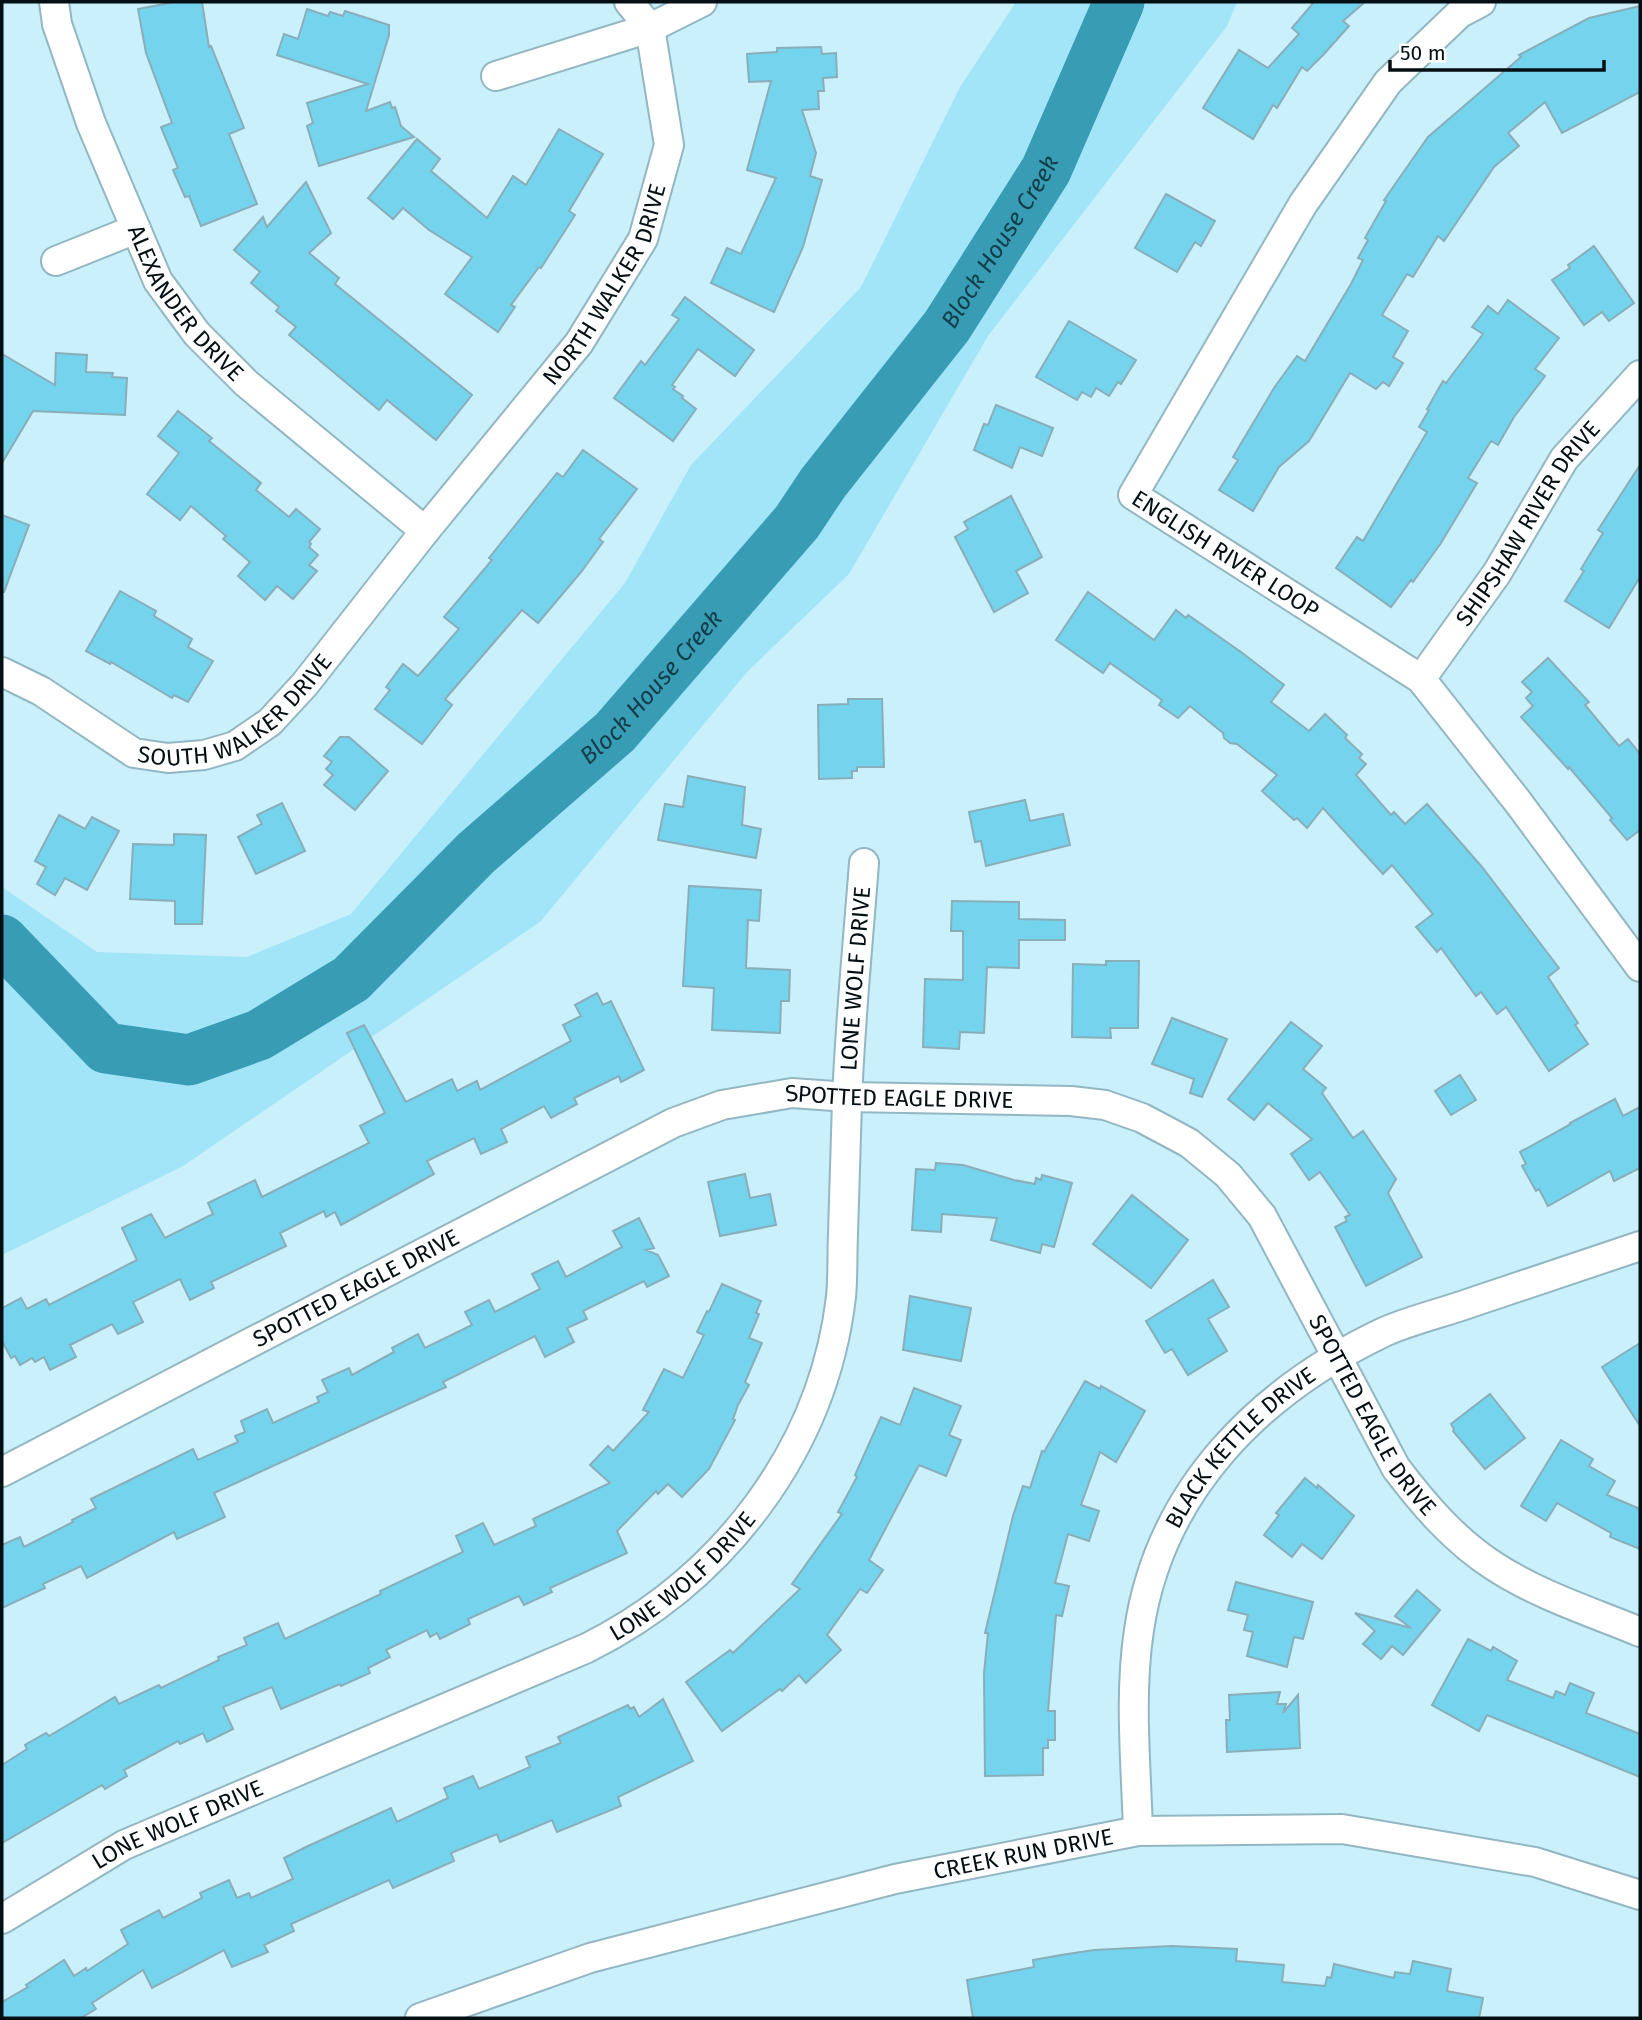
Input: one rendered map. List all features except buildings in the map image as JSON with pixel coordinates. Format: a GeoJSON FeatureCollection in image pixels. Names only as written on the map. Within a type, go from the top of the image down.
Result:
{"type":"FeatureCollection","features":[{"type":"Feature","properties":{"kind":"street","name":"ALEXANDER DRIVE"},"geometry":{"type":"LineString","coordinates":[[54,2],[57,24],[91,123],[158,281],[197,334],[246,383],[425,531]]}},
{"type":"Feature","properties":{"kind":"street","name":"NORTH WALKER DRIVE"},"geometry":{"type":"LineString","coordinates":[[425,531],[579,343],[643,239],[670,145],[650,28],[629,2]]}},
{"type":"Feature","properties":{"kind":"street"},"geometry":{"type":"LineString","coordinates":[[496,76],[650,28],[702,2]]}},
{"type":"Feature","properties":{"kind":"street","name":"ENGLISH RIVER LOOP"},"geometry":{"type":"LineString","coordinates":[[1481,2],[1460,13],[1388,82],[1303,204],[1133,495],[1421,678],[1518,802],[1640,967]]}},
{"type":"Feature","properties":{"kind":"street"},"geometry":{"type":"LineString","coordinates":[[56,261],[136,229]]}},
{"type":"Feature","properties":{"kind":"street","name":"SHIPSHAW RIVER DRIVE"},"geometry":{"type":"LineString","coordinates":[[1421,678],[1497,573],[1564,459],[1640,375]]}},
{"type":"Feature","properties":{"kind":"street","name":"SOUTH WALKER DRIVE"},"geometry":{"type":"LineString","coordinates":[[2,672],[41,691],[134,753],[169,758],[204,755],[235,746],[270,722],[305,684],[425,531]]}},
{"type":"Feature","properties":{"kind":"street","name":"LONE WOLF DRIVE"},"geometry":{"type":"LineString","coordinates":[[2,1919],[124,1845],[587,1648],[622,1630],[663,1603],[730,1541],[766,1496],[789,1455],[809,1414],[830,1358],[841,1296],[848,1097],[864,863]]}},
{"type":"Feature","properties":{"kind":"street","name":"SPOTTED EAGLE DRIVE"},"geometry":{"type":"LineString","coordinates":[[2,1472],[673,1124],[722,1105],[792,1093],[848,1097],[1071,1101],[1105,1105],[1142,1118],[1189,1143],[1228,1175],[1262,1216],[1396,1468],[1424,1505],[1459,1539],[1493,1566],[1522,1583],[1640,1632]]}},
{"type":"Feature","properties":{"kind":"street","name":"BLACK KETTLE DRIVE"},"geometry":{"type":"LineString","coordinates":[[1138,1830],[1133,1690],[1139,1628],[1153,1573],[1168,1534],[1189,1495],[1242,1429],[1279,1395],[1386,1331],[1640,1246]]}},
{"type":"Feature","properties":{"kind":"street","name":"CREEK RUN DRIVE"},"geometry":{"type":"LineString","coordinates":[[420,2018],[590,1958],[895,1879],[1138,1830],[1342,1829],[1535,1862],[1640,1895]]}},
{"type":"Feature","properties":{"kind":"shaded area"},"geometry":{"type":"Polygon","coordinates":[[[1016,2],[1237,2],[1227,26],[988,336],[849,574],[747,672],[540,922],[183,1166],[2,1255],[2,887],[97,952],[247,957],[351,914],[625,583],[691,465],[861,287],[960,87],[1016,2]]]}},
{"type":"Feature","properties":{"kind":"waterway","name":"Block House Creek"},"geometry":{"type":"LineString","coordinates":[[2,940],[106,1048],[189,1060],[259,1035],[351,979],[476,853],[615,732],[797,522],[823,483],[947,326],[1046,170],[1119,2]]}}]}
